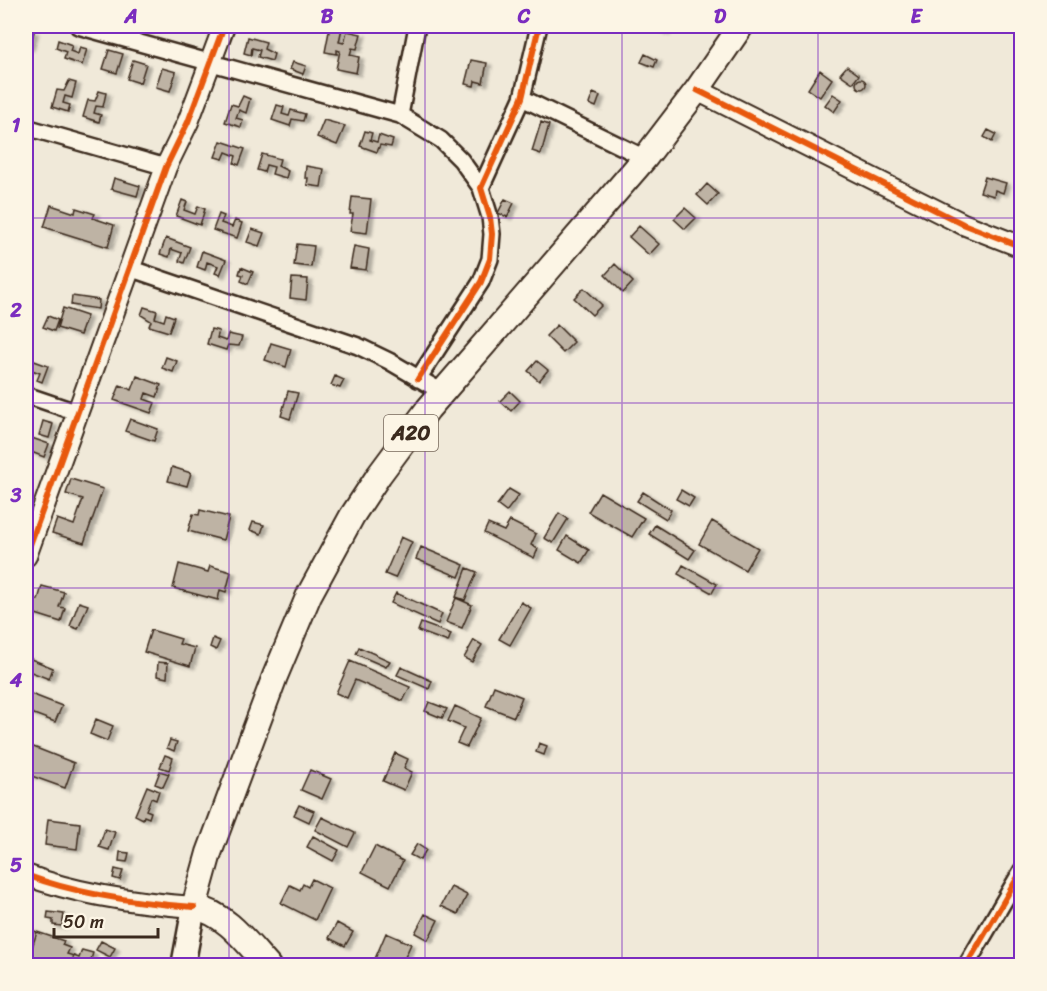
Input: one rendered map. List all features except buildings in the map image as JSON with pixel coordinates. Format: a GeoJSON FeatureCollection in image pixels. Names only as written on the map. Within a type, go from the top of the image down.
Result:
{"type":"FeatureCollection","features":[{"type":"Feature","properties":{"kind":"main road","name":"A20"},"geometry":{"type":"LineString","coordinates":[[194,907],[221,818],[274,676],[309,595],[333,547],[364,497],[442,392],[645,158],[697,90],[741,26]]}},
{"type":"Feature","properties":{"kind":"main road"},"geometry":{"type":"LineString","coordinates":[[183,966],[194,907],[205,909],[222,918],[268,966]]}},
{"type":"Feature","properties":{"kind":"street"},"geometry":{"type":"LineString","coordinates":[[78,26],[400,115],[441,140],[461,160],[481,188],[492,234],[490,259],[481,282],[418,379]]}},
{"type":"Feature","properties":{"kind":"street"},"geometry":{"type":"LineString","coordinates":[[26,556],[166,167],[188,122],[224,26]]}},
{"type":"Feature","properties":{"kind":"street"},"geometry":{"type":"LineString","coordinates":[[400,115],[417,26]]}},
{"type":"Feature","properties":{"kind":"street"},"geometry":{"type":"LineString","coordinates":[[481,188],[522,99],[539,26]]}},
{"type":"Feature","properties":{"kind":"street"},"geometry":{"type":"LineString","coordinates":[[697,90],[963,224],[1022,247]]}},
{"type":"Feature","properties":{"kind":"street"},"geometry":{"type":"LineString","coordinates":[[522,99],[645,158]]}},
{"type":"Feature","properties":{"kind":"street"},"geometry":{"type":"LineString","coordinates":[[26,127],[166,167]]}},
{"type":"Feature","properties":{"kind":"street"},"geometry":{"type":"LineString","coordinates":[[129,268],[358,346],[442,392]]}},
{"type":"Feature","properties":{"kind":"street"},"geometry":{"type":"LineString","coordinates":[[26,395],[76,412]]}},
{"type":"Feature","properties":{"kind":"street"},"geometry":{"type":"LineString","coordinates":[[966,966],[1022,870]]}},
{"type":"Feature","properties":{"kind":"street"},"geometry":{"type":"LineString","coordinates":[[26,875],[105,896],[194,907]]}},
{"type":"Feature","properties":{"kind":"cycle path"},"geometry":{"type":"LineString","coordinates":[[26,556],[166,167],[188,122],[224,26]]}},
{"type":"Feature","properties":{"kind":"cycle path"},"geometry":{"type":"LineString","coordinates":[[418,379],[481,282],[490,259],[492,234],[490,217],[481,188],[522,98],[539,26]]}},
{"type":"Feature","properties":{"kind":"cycle path"},"geometry":{"type":"LineString","coordinates":[[697,90],[963,224],[1022,247]]}},
{"type":"Feature","properties":{"kind":"cycle path"},"geometry":{"type":"LineString","coordinates":[[966,966],[1022,870]]}},
{"type":"Feature","properties":{"kind":"cycle path"},"geometry":{"type":"LineString","coordinates":[[26,875],[67,888],[109,897],[194,907]]}}]}
